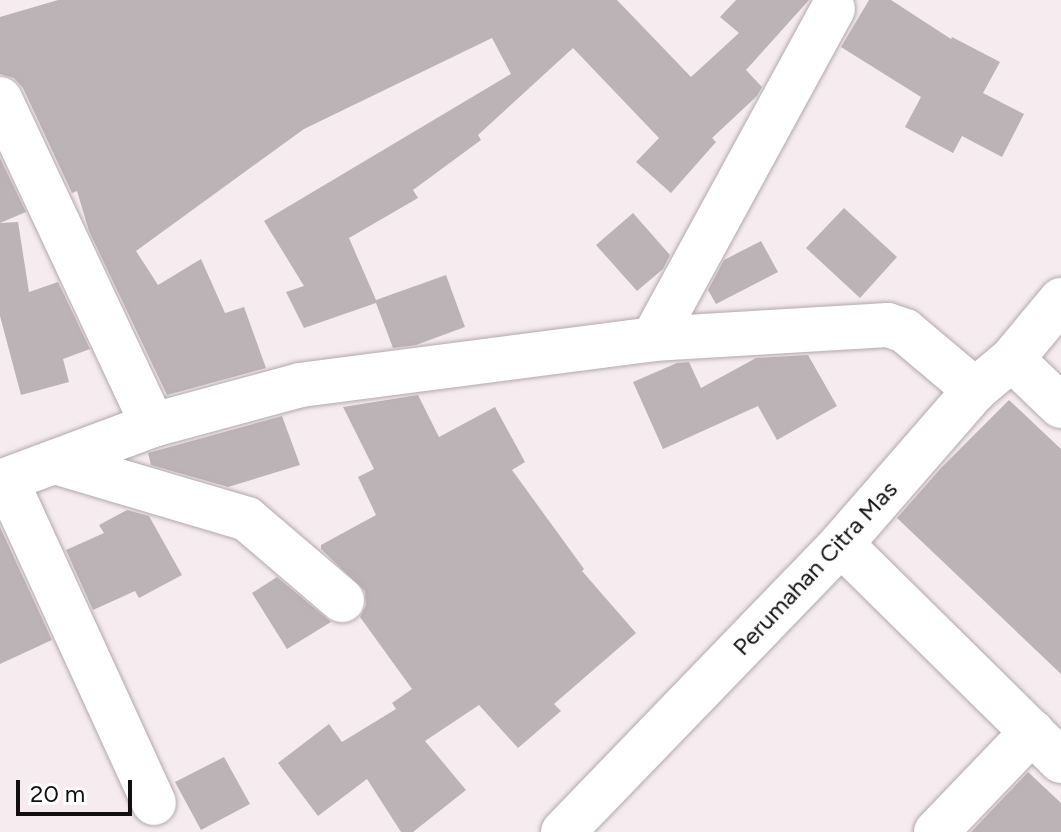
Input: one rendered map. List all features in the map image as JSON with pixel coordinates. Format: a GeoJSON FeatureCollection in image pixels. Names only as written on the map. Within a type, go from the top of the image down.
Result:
{"type":"FeatureCollection","features":[{"type":"Feature","properties":{"kind":"street"},"geometry":{"type":"LineString","coordinates":[[653,339],[833,9]]}},
{"type":"Feature","properties":{"kind":"street"},"geometry":{"type":"LineString","coordinates":[[0,99],[153,425]]}},
{"type":"Feature","properties":{"kind":"street","name":"Perumahan Citra Mas"},"geometry":{"type":"LineString","coordinates":[[563,832],[841,544],[975,390],[1012,359],[1061,300]]}},
{"type":"Feature","properties":{"kind":"street"},"geometry":{"type":"LineString","coordinates":[[154,803],[3,482],[153,425],[300,385],[653,339],[888,325],[905,331],[975,390]]}},
{"type":"Feature","properties":{"kind":"street"},"geometry":{"type":"LineString","coordinates":[[1012,359],[1061,406]]}},
{"type":"Feature","properties":{"kind":"street"},"geometry":{"type":"LineString","coordinates":[[58,463],[247,519],[342,600]]}},
{"type":"Feature","properties":{"kind":"street"},"geometry":{"type":"LineString","coordinates":[[841,544],[1046,746],[936,832]]}},
{"type":"Feature","properties":{"kind":"building"},"geometry":{"type":"Polygon","coordinates":[[[58,0],[617,0],[691,77],[739,33],[720,17],[736,0],[809,0],[746,70],[762,87],[757,96],[712,138],[716,142],[671,193],[636,162],[659,138],[573,48],[478,135],[481,140],[413,190],[418,198],[349,238],[376,300],[446,275],[465,327],[416,345],[393,348],[376,303],[304,328],[286,292],[304,286],[264,221],[511,74],[492,38],[304,129],[136,251],[158,285],[201,259],[225,313],[244,307],[266,368],[167,395],[89,231],[77,191],[72,193],[23,88],[14,78],[0,74],[0,17],[58,0]]]}},
{"type":"Feature","properties":{"kind":"building"},"geometry":{"type":"Polygon","coordinates":[[[869,0],[891,0],[951,39],[1000,62],[983,93],[1024,114],[1002,157],[962,136],[953,153],[905,127],[921,97],[841,47],[869,0]]]}},
{"type":"Feature","properties":{"kind":"building"},"geometry":{"type":"Polygon","coordinates":[[[0,158],[26,212],[0,223],[0,158]]]}},
{"type":"Feature","properties":{"kind":"building"},"geometry":{"type":"Polygon","coordinates":[[[844,208],[897,257],[860,298],[806,248],[844,208]]]}},
{"type":"Feature","properties":{"kind":"building"},"geometry":{"type":"Polygon","coordinates":[[[633,213],[670,255],[663,269],[637,291],[596,245],[633,213]]]}},
{"type":"Feature","properties":{"kind":"building"},"geometry":{"type":"Polygon","coordinates":[[[18,222],[29,292],[58,282],[90,349],[63,359],[69,382],[21,395],[0,316],[0,223],[18,222]]]}},
{"type":"Feature","properties":{"kind":"building"},"geometry":{"type":"Polygon","coordinates":[[[761,241],[778,272],[716,304],[708,290],[724,260],[761,241]]]}},
{"type":"Feature","properties":{"kind":"building"},"geometry":{"type":"Polygon","coordinates":[[[808,355],[837,406],[777,440],[758,406],[663,449],[633,382],[677,363],[689,362],[701,388],[756,358],[808,355]]]}},
{"type":"Feature","properties":{"kind":"building"},"geometry":{"type":"Polygon","coordinates":[[[418,395],[439,437],[495,407],[525,462],[512,470],[584,569],[582,571],[636,633],[554,704],[561,711],[518,748],[479,705],[425,741],[466,790],[413,832],[401,832],[367,779],[318,816],[278,763],[329,724],[342,742],[396,709],[392,703],[412,689],[360,617],[366,605],[365,591],[321,549],[321,545],[376,515],[358,477],[374,469],[343,407],[418,395]]]}},
{"type":"Feature","properties":{"kind":"building"},"geometry":{"type":"Polygon","coordinates":[[[1009,400],[1061,449],[1061,674],[897,518],[941,468],[1009,400]]]}},
{"type":"Feature","properties":{"kind":"building"},"geometry":{"type":"Polygon","coordinates":[[[282,416],[300,465],[228,487],[151,465],[148,453],[282,416]]]}},
{"type":"Feature","properties":{"kind":"building"},"geometry":{"type":"Polygon","coordinates":[[[127,510],[149,516],[182,575],[139,598],[135,591],[93,610],[66,550],[104,533],[99,525],[127,510]]]}},
{"type":"Feature","properties":{"kind":"building"},"geometry":{"type":"Polygon","coordinates":[[[0,527],[52,640],[0,664],[0,527]]]}},
{"type":"Feature","properties":{"kind":"building"},"geometry":{"type":"Polygon","coordinates":[[[277,577],[331,622],[287,649],[252,593],[277,577]]]}},
{"type":"Feature","properties":{"kind":"building"},"geometry":{"type":"Polygon","coordinates":[[[224,757],[250,804],[201,830],[175,782],[224,757]]]}},
{"type":"Feature","properties":{"kind":"building"},"geometry":{"type":"Polygon","coordinates":[[[1028,772],[1061,803],[1061,832],[971,832],[1028,772]]]}}]}
